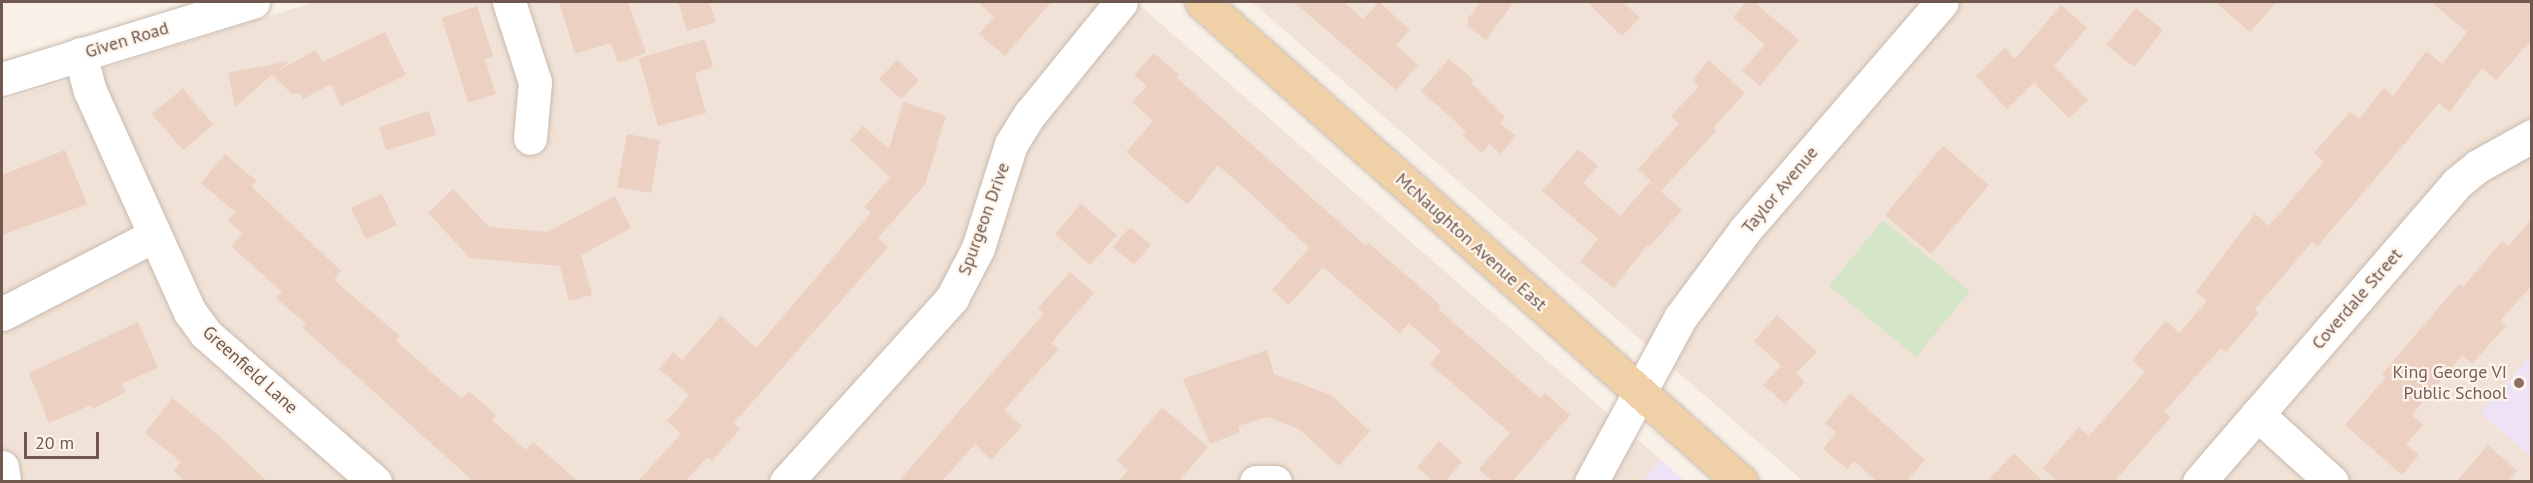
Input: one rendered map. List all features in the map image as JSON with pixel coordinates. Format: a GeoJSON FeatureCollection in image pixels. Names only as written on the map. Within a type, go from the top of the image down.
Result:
{"type":"FeatureCollection","features":[{"type":"Feature","properties":{"kind":"main road","name":"McNaughton Avenue East"},"geometry":{"type":"LineString","coordinates":[[1214,5],[1639,394],[1741,482]]}},
{"type":"Feature","properties":{"kind":"street","name":"Given Road"},"geometry":{"type":"LineString","coordinates":[[2,79],[253,2]]}},
{"type":"Feature","properties":{"kind":"street"},"geometry":{"type":"LineString","coordinates":[[509,2],[536,82],[530,138]]}},
{"type":"Feature","properties":{"kind":"street","name":"Spurgeon Drive"},"geometry":{"type":"LineString","coordinates":[[786,482],[952,298],[978,248],[1011,144],[1030,114],[1121,2]]}},
{"type":"Feature","properties":{"kind":"street","name":"Taylor Avenue"},"geometry":{"type":"LineString","coordinates":[[1591,482],[1680,318],[1745,230],[1942,2]]}},
{"type":"Feature","properties":{"kind":"street","name":"Greenfield Lane"},"geometry":{"type":"LineString","coordinates":[[80,54],[90,91],[153,236],[190,312],[205,333],[375,482]]}},
{"type":"Feature","properties":{"kind":"street","name":"Coverdale Street"},"geometry":{"type":"LineString","coordinates":[[2199,482],[2457,183],[2478,166],[2532,136]]}},
{"type":"Feature","properties":{"kind":"street"},"geometry":{"type":"LineString","coordinates":[[2,314],[153,236]]}},
{"type":"Feature","properties":{"kind":"street"},"geometry":{"type":"LineString","coordinates":[[2257,414],[2332,482]]}},
{"type":"Feature","properties":{"kind":"street"},"geometry":{"type":"LineString","coordinates":[[2,467],[4,482]]}},
{"type":"Feature","properties":{"kind":"street"},"geometry":{"type":"LineString","coordinates":[[1256,482],[1275,482]]}},
{"type":"Feature","properties":{"kind":"shaded area"},"geometry":{"type":"Polygon","coordinates":[[[314,2],[1136,2],[1661,460],[1643,482],[2,481],[2,101],[314,2]]]}},
{"type":"Feature","properties":{"kind":"shaded area"},"geometry":{"type":"Polygon","coordinates":[[[1252,2],[2531,2],[2531,481],[1803,481],[1252,2]]]}},
{"type":"Feature","properties":{"kind":"shaded area","name":"King George VI Public School"},"geometry":{"type":"Polygon","coordinates":[[[2531,354],[2531,457],[2481,413],[2531,354]]]}},
{"type":"Feature","properties":{"kind":"shaded area"},"geometry":{"type":"Polygon","coordinates":[[[1661,460],[1685,481],[1643,481],[1661,460]]]}},
{"type":"Feature","properties":{"kind":"green space"},"geometry":{"type":"Polygon","coordinates":[[[1883,220],[1970,291],[1916,357],[1829,286],[1883,220]]]}},
{"type":"Feature","properties":{"kind":"building"},"geometry":{"type":"Polygon","coordinates":[[[559,2],[628,2],[646,53],[618,63],[611,43],[575,54],[559,2]]]}},
{"type":"Feature","properties":{"kind":"building"},"geometry":{"type":"Polygon","coordinates":[[[678,2],[709,2],[716,22],[687,31],[678,2]]]}},
{"type":"Feature","properties":{"kind":"building"},"geometry":{"type":"Polygon","coordinates":[[[978,2],[1051,2],[1005,56],[979,34],[994,17],[978,2]]]}},
{"type":"Feature","properties":{"kind":"building"},"geometry":{"type":"Polygon","coordinates":[[[1294,2],[1344,2],[1363,19],[1379,2],[1410,30],[1396,45],[1418,65],[1396,90],[1294,2]]]}},
{"type":"Feature","properties":{"kind":"building"},"geometry":{"type":"Polygon","coordinates":[[[1480,2],[1514,2],[1486,40],[1468,27],[1468,19],[1480,2]]]}},
{"type":"Feature","properties":{"kind":"building"},"geometry":{"type":"Polygon","coordinates":[[[1587,2],[1623,2],[1640,18],[1622,36],[1587,2]]]}},
{"type":"Feature","properties":{"kind":"building"},"geometry":{"type":"Polygon","coordinates":[[[1746,2],[1754,2],[1799,40],[1760,86],[1742,71],[1765,45],[1733,17],[1746,2]]]}},
{"type":"Feature","properties":{"kind":"building"},"geometry":{"type":"Polygon","coordinates":[[[2215,2],[2277,2],[2250,32],[2215,2]]]}},
{"type":"Feature","properties":{"kind":"building"},"geometry":{"type":"Polygon","coordinates":[[[2431,2],[2532,2],[2532,39],[2496,80],[2482,68],[2450,112],[2439,103],[2318,246],[2312,242],[2255,309],[2259,313],[2226,352],[2221,348],[2165,411],[2171,417],[2114,482],[2058,482],[2043,468],[2079,427],[2089,436],[2145,372],[2132,360],[2166,321],[2179,333],[2207,301],[2196,292],[2255,214],[2269,226],[2324,162],[2314,153],[2350,112],[2359,119],[2384,88],[2393,96],[2426,51],[2442,64],[2467,32],[2431,2]]]}},
{"type":"Feature","properties":{"kind":"building"},"geometry":{"type":"Polygon","coordinates":[[[2061,5],[2087,28],[2054,66],[2088,100],[2069,118],[2034,83],[2007,109],[1976,76],[2005,48],[2015,59],[2061,5]]]}},
{"type":"Feature","properties":{"kind":"building"},"geometry":{"type":"Polygon","coordinates":[[[477,6],[493,56],[485,59],[496,94],[468,103],[442,18],[477,6]]]}},
{"type":"Feature","properties":{"kind":"building"},"geometry":{"type":"Polygon","coordinates":[[[2136,8],[2163,30],[2134,67],[2106,45],[2136,8]]]}},
{"type":"Feature","properties":{"kind":"building"},"geometry":{"type":"Polygon","coordinates":[[[385,32],[406,75],[341,106],[331,84],[303,99],[300,93],[292,94],[272,75],[235,107],[228,73],[289,61],[276,72],[316,50],[322,62],[385,32]]]}},
{"type":"Feature","properties":{"kind":"building"},"geometry":{"type":"Polygon","coordinates":[[[705,39],[713,67],[695,73],[706,113],[658,126],[639,58],[705,39]]]}},
{"type":"Feature","properties":{"kind":"building"},"geometry":{"type":"Polygon","coordinates":[[[1154,53],[1179,75],[1177,78],[1366,246],[1368,243],[1411,279],[1441,306],[1438,309],[1540,398],[1545,393],[1570,415],[1512,482],[1493,482],[1479,469],[1510,433],[1430,364],[1441,351],[1409,323],[1400,333],[1323,267],[1289,305],[1272,290],[1309,248],[1218,165],[1188,205],[1126,152],[1153,121],[1132,102],[1147,86],[1134,75],[1154,53]]]}},
{"type":"Feature","properties":{"kind":"building"},"geometry":{"type":"Polygon","coordinates":[[[1449,59],[1474,80],[1471,83],[1505,117],[1500,123],[1516,136],[1501,154],[1489,144],[1482,153],[1462,135],[1466,131],[1421,91],[1449,59]]]}},
{"type":"Feature","properties":{"kind":"building"},"geometry":{"type":"Polygon","coordinates":[[[897,60],[919,80],[901,99],[879,79],[897,60]]]}},
{"type":"Feature","properties":{"kind":"building"},"geometry":{"type":"Polygon","coordinates":[[[1709,60],[1745,93],[1713,128],[1716,131],[1661,191],[1638,169],[1679,124],[1671,116],[1699,87],[1692,80],[1709,60]]]}},
{"type":"Feature","properties":{"kind":"building"},"geometry":{"type":"Polygon","coordinates":[[[183,88],[213,125],[183,150],[152,114],[183,88]]]}},
{"type":"Feature","properties":{"kind":"building"},"geometry":{"type":"Polygon","coordinates":[[[903,102],[946,116],[925,184],[878,238],[888,247],[734,423],[740,429],[712,461],[707,457],[685,482],[637,482],[681,434],[667,421],[689,395],[659,369],[673,352],[682,360],[721,316],[756,348],[871,213],[864,207],[890,177],[850,140],[863,126],[889,149],[903,102]]]}},
{"type":"Feature","properties":{"kind":"building"},"geometry":{"type":"Polygon","coordinates":[[[429,111],[436,135],[386,150],[379,127],[429,111]]]}},
{"type":"Feature","properties":{"kind":"building"},"geometry":{"type":"Polygon","coordinates":[[[627,134],[660,140],[651,193],[617,187],[627,134]]]}},
{"type":"Feature","properties":{"kind":"building"},"geometry":{"type":"Polygon","coordinates":[[[1943,146],[1989,185],[1931,254],[1885,215],[1943,146]]]}},
{"type":"Feature","properties":{"kind":"building"},"geometry":{"type":"Polygon","coordinates":[[[1578,149],[1598,166],[1583,183],[1620,216],[1650,182],[1682,210],[1649,247],[1647,245],[1614,288],[1580,262],[1598,239],[1542,191],[1578,149]]]}},
{"type":"Feature","properties":{"kind":"building"},"geometry":{"type":"Polygon","coordinates":[[[65,150],[87,204],[2,235],[2,175],[65,150]]]}},
{"type":"Feature","properties":{"kind":"building"},"geometry":{"type":"Polygon","coordinates":[[[225,154],[256,181],[251,186],[341,271],[334,280],[400,336],[396,341],[462,399],[469,391],[496,415],[492,420],[526,450],[533,442],[579,482],[474,482],[303,328],[306,324],[276,298],[282,292],[231,246],[242,233],[228,221],[235,212],[201,183],[225,154]]]}},
{"type":"Feature","properties":{"kind":"building"},"geometry":{"type":"Polygon","coordinates":[[[453,189],[489,227],[548,232],[615,196],[631,228],[581,255],[592,295],[569,301],[560,266],[470,258],[428,213],[453,189]]]}},
{"type":"Feature","properties":{"kind":"building"},"geometry":{"type":"Polygon","coordinates":[[[382,194],[397,225],[366,239],[351,208],[382,194]]]}},
{"type":"Feature","properties":{"kind":"building"},"geometry":{"type":"Polygon","coordinates":[[[1081,204],[1117,235],[1090,265],[1055,234],[1081,204]]]}},
{"type":"Feature","properties":{"kind":"building"},"geometry":{"type":"Polygon","coordinates":[[[2532,219],[2532,285],[2500,321],[2506,326],[2472,364],[2462,355],[2412,415],[2423,425],[2406,444],[2419,455],[2402,475],[2345,425],[2386,377],[2382,374],[2459,284],[2463,287],[2502,241],[2508,246],[2532,219]]]}},
{"type":"Feature","properties":{"kind":"building"},"geometry":{"type":"Polygon","coordinates":[[[1130,227],[1151,245],[1134,265],[1113,247],[1130,227]]]}},
{"type":"Feature","properties":{"kind":"building"},"geometry":{"type":"Polygon","coordinates":[[[1070,272],[1094,293],[1051,343],[1059,349],[1004,410],[1022,426],[991,460],[975,444],[941,482],[898,482],[1044,313],[1038,308],[1070,272]]]}},
{"type":"Feature","properties":{"kind":"building"},"geometry":{"type":"Polygon","coordinates":[[[1777,315],[1817,352],[1796,373],[1805,382],[1785,404],[1763,385],[1781,366],[1754,341],[1777,315]]]}},
{"type":"Feature","properties":{"kind":"building"},"geometry":{"type":"Polygon","coordinates":[[[138,322],[158,368],[121,384],[126,392],[93,409],[91,405],[49,423],[29,373],[138,322]]]}},
{"type":"Feature","properties":{"kind":"building"},"geometry":{"type":"Polygon","coordinates":[[[1267,350],[1274,374],[1331,395],[1370,431],[1339,466],[1299,429],[1267,417],[1238,426],[1240,432],[1210,444],[1183,379],[1267,350]]]}},
{"type":"Feature","properties":{"kind":"building"},"geometry":{"type":"Polygon","coordinates":[[[1850,393],[1925,460],[1906,482],[1878,482],[1854,461],[1847,469],[1823,449],[1836,432],[1825,423],[1850,393]]]}},
{"type":"Feature","properties":{"kind":"building"},"geometry":{"type":"Polygon","coordinates":[[[172,398],[215,432],[268,482],[186,482],[174,471],[181,462],[145,433],[172,398]]]}},
{"type":"Feature","properties":{"kind":"building"},"geometry":{"type":"Polygon","coordinates":[[[1162,407],[1208,447],[1178,482],[1118,482],[1128,470],[1117,461],[1162,407]]]}},
{"type":"Feature","properties":{"kind":"building"},"geometry":{"type":"Polygon","coordinates":[[[1439,441],[1462,462],[1445,482],[1434,482],[1417,467],[1439,441]]]}},
{"type":"Feature","properties":{"kind":"building"},"geometry":{"type":"Polygon","coordinates":[[[2488,445],[2517,471],[2508,482],[2456,482],[2488,445]]]}},
{"type":"Feature","properties":{"kind":"building"},"geometry":{"type":"Polygon","coordinates":[[[2014,453],[2044,482],[1986,482],[2014,453]]]}},
{"type":"Feature","properties":{"kind":"place","name":"King George VI Public School"},"geometry":{"type":"Point","coordinates":[2519,383]}}]}
